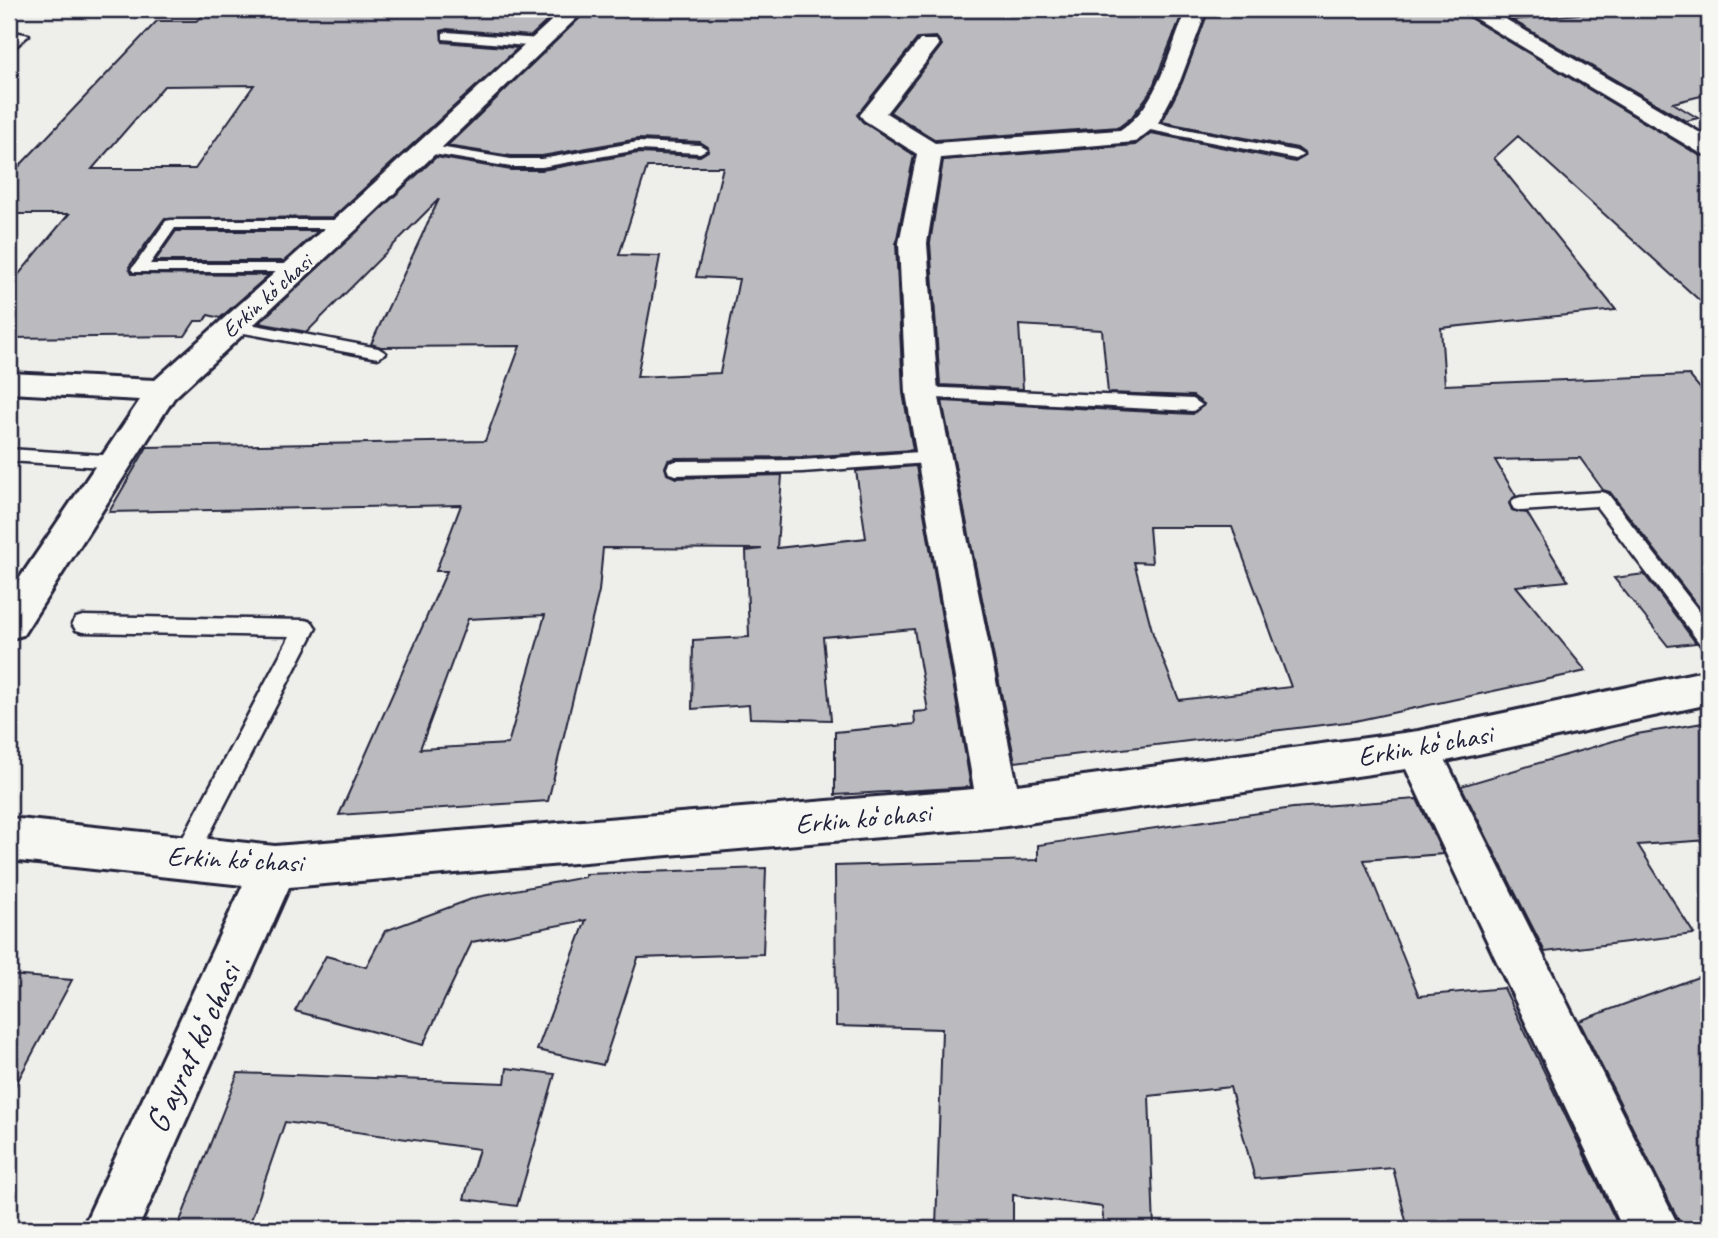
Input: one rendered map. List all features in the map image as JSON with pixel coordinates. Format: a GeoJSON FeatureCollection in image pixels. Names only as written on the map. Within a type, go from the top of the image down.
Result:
{"type":"FeatureCollection","features":[{"type":"Feature","properties":{"kind":"street","name":"Erkin koʻchasi"},"geometry":{"type":"LineString","coordinates":[[9,624],[118,462],[162,391],[576,9]]}},
{"type":"Feature","properties":{"kind":"street"},"geometry":{"type":"LineString","coordinates":[[928,45],[872,115],[930,151],[1126,137],[1145,125],[1169,81],[1197,9]]}},
{"type":"Feature","properties":{"kind":"street"},"geometry":{"type":"LineString","coordinates":[[1474,9],[1709,148]]}},
{"type":"Feature","properties":{"kind":"street"},"geometry":{"type":"LineString","coordinates":[[930,151],[913,243],[922,393],[999,807]]}},
{"type":"Feature","properties":{"kind":"street"},"geometry":{"type":"LineString","coordinates":[[9,383],[162,391]]}},
{"type":"Feature","properties":{"kind":"street","name":"Erkin koʻchasi"},"geometry":{"type":"LineString","coordinates":[[9,839],[275,867],[999,807],[1418,749],[1709,687]]}},
{"type":"Feature","properties":{"kind":"street"},"geometry":{"type":"LineString","coordinates":[[1418,749],[1652,1229]]}},
{"type":"Feature","properties":{"kind":"street","name":"Gʻayrat koʻchasi"},"geometry":{"type":"LineString","coordinates":[[110,1229],[275,867]]}},
{"type":"Feature","properties":{"kind":"lane"},"geometry":{"type":"LineString","coordinates":[[9,48],[23,35]]}},
{"type":"Feature","properties":{"kind":"lane"},"geometry":{"type":"LineString","coordinates":[[447,36],[540,43]]}},
{"type":"Feature","properties":{"kind":"lane"},"geometry":{"type":"LineString","coordinates":[[1145,125],[1296,155]]}},
{"type":"Feature","properties":{"kind":"lane"},"geometry":{"type":"LineString","coordinates":[[426,149],[511,163],[542,163],[638,146],[700,149]]}},
{"type":"Feature","properties":{"kind":"lane"},"geometry":{"type":"LineString","coordinates":[[299,267],[139,269],[171,224],[346,224]]}},
{"type":"Feature","properties":{"kind":"lane"},"geometry":{"type":"LineString","coordinates":[[234,326],[377,353]]}},
{"type":"Feature","properties":{"kind":"lane"},"geometry":{"type":"LineString","coordinates":[[922,393],[1193,405]]}},
{"type":"Feature","properties":{"kind":"lane"},"geometry":{"type":"LineString","coordinates":[[9,455],[118,462]]}},
{"type":"Feature","properties":{"kind":"lane"},"geometry":{"type":"LineString","coordinates":[[676,468],[802,466],[934,457]]}},
{"type":"Feature","properties":{"kind":"lane"},"geometry":{"type":"LineString","coordinates":[[1521,504],[1601,499],[1709,639]]}},
{"type":"Feature","properties":{"kind":"lane"},"geometry":{"type":"LineString","coordinates":[[83,624],[305,628],[184,858]]}},
{"type":"Feature","properties":{"kind":"building"},"geometry":{"type":"Polygon","coordinates":[[[212,9],[560,9],[531,36],[447,29],[441,31],[443,42],[518,48],[333,217],[164,219],[129,267],[132,274],[269,275],[220,318],[208,315],[204,321],[195,321],[185,336],[9,338],[9,286],[69,214],[9,214],[9,177],[157,21],[196,21],[212,9]],[[254,85],[164,86],[92,169],[195,169],[254,85]]]}},
{"type":"Feature","properties":{"kind":"building"},"geometry":{"type":"Polygon","coordinates":[[[589,9],[1184,9],[1151,91],[1131,118],[1119,127],[936,140],[890,112],[942,45],[936,37],[918,38],[857,115],[863,122],[914,155],[896,243],[903,393],[913,450],[802,457],[676,458],[668,460],[665,467],[667,474],[676,478],[782,475],[777,548],[866,538],[856,471],[916,466],[971,787],[835,795],[835,732],[915,724],[914,712],[928,711],[914,629],[823,637],[831,720],[750,718],[749,705],[692,709],[693,640],[749,637],[746,551],[762,549],[603,548],[599,591],[548,801],[339,815],[447,571],[436,571],[461,505],[109,512],[147,447],[485,441],[520,346],[381,347],[371,344],[439,199],[307,332],[259,323],[436,157],[511,170],[542,170],[638,153],[700,156],[708,151],[708,147],[700,142],[638,139],[542,156],[511,156],[447,146],[589,9]],[[647,167],[619,255],[660,256],[637,377],[720,373],[739,279],[696,277],[723,167],[647,167]],[[545,615],[468,619],[420,749],[508,744],[545,615]]]}},
{"type":"Feature","properties":{"kind":"building"},"geometry":{"type":"Polygon","coordinates":[[[1209,9],[1455,9],[1699,155],[1709,157],[1709,309],[1518,136],[1494,158],[1616,310],[1441,328],[1445,385],[1689,375],[1709,399],[1709,620],[1610,492],[1603,490],[1580,458],[1495,460],[1516,496],[1509,503],[1512,510],[1527,513],[1568,581],[1516,586],[1586,671],[1355,721],[1015,762],[942,401],[1193,414],[1204,404],[1193,396],[1108,393],[1102,330],[1019,325],[1023,389],[940,385],[930,243],[943,160],[1135,145],[1151,133],[1295,162],[1304,157],[1304,153],[1297,148],[1162,122],[1182,82],[1209,9]],[[1149,527],[1152,563],[1134,562],[1153,634],[1179,700],[1291,687],[1232,527],[1149,527]]]}},
{"type":"Feature","properties":{"kind":"building"},"geometry":{"type":"Polygon","coordinates":[[[1633,9],[1709,9],[1709,94],[1673,103],[1698,118],[1686,121],[1512,20],[1633,9]]]}},
{"type":"Feature","properties":{"kind":"building"},"geometry":{"type":"Polygon","coordinates":[[[176,231],[318,231],[284,261],[155,261],[176,231]]]}},
{"type":"Feature","properties":{"kind":"building"},"geometry":{"type":"Polygon","coordinates":[[[1644,574],[1696,643],[1668,646],[1614,578],[1644,574]]]}},
{"type":"Feature","properties":{"kind":"building"},"geometry":{"type":"Polygon","coordinates":[[[1709,722],[1709,840],[1638,845],[1694,934],[1545,952],[1461,786],[1637,734],[1709,722]]]}},
{"type":"Feature","properties":{"kind":"building"},"geometry":{"type":"Polygon","coordinates":[[[1417,799],[1443,854],[1364,860],[1419,996],[1504,988],[1620,1229],[1408,1229],[1393,1168],[1255,1179],[1230,1087],[1149,1096],[1154,1229],[1104,1229],[1102,1207],[1013,1195],[1013,1229],[936,1229],[942,1029],[836,1026],[835,866],[1038,860],[1038,845],[1293,808],[1417,799]]]}},
{"type":"Feature","properties":{"kind":"building"},"geometry":{"type":"Polygon","coordinates":[[[766,868],[763,954],[638,958],[603,1065],[537,1050],[586,920],[472,942],[423,1045],[295,1011],[326,956],[366,967],[385,931],[477,897],[585,877],[585,874],[766,868]]]}},
{"type":"Feature","properties":{"kind":"building"},"geometry":{"type":"Polygon","coordinates":[[[1709,973],[1709,1229],[1683,1229],[1579,1021],[1709,973]]]}},
{"type":"Feature","properties":{"kind":"building"},"geometry":{"type":"Polygon","coordinates":[[[9,975],[72,980],[9,1097],[9,975]]]}},
{"type":"Feature","properties":{"kind":"building"},"geometry":{"type":"Polygon","coordinates":[[[507,1068],[555,1074],[517,1206],[464,1199],[479,1149],[285,1122],[248,1229],[177,1229],[238,1073],[505,1083],[507,1068]]]}}]}
